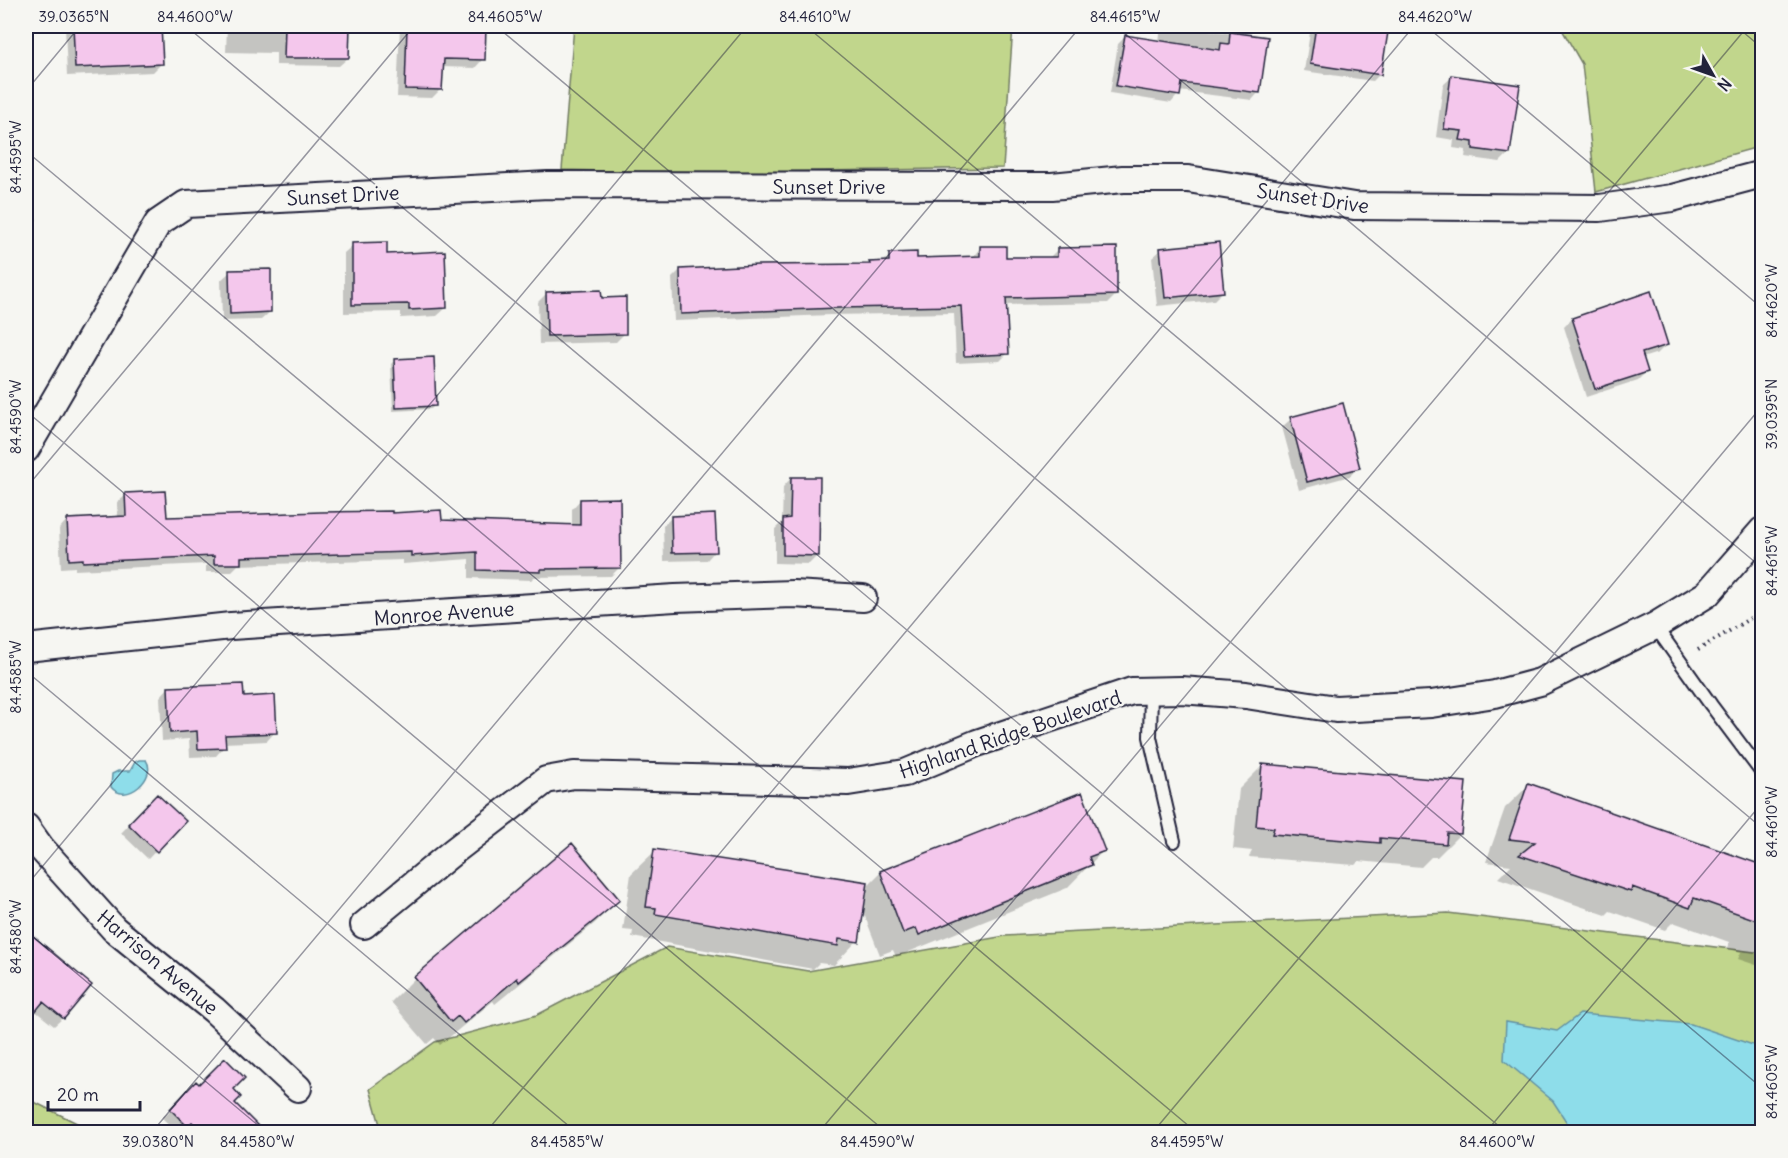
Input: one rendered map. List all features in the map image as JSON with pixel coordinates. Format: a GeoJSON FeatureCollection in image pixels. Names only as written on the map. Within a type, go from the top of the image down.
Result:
{"type":"FeatureCollection","features":[{"type":"Feature","properties":{"kind":"street","name":"Sunset Drive"},"geometry":{"type":"LineString","coordinates":[[26,449],[158,223],[186,204],[549,185],[1052,186],[1123,179],[1188,179],[1354,206],[1600,208],[1672,198],[1762,174]]}},
{"type":"Feature","properties":{"kind":"street","name":"Highland Ridge Boulevard"},"geometry":{"type":"LineString","coordinates":[[364,926],[454,851],[546,780],[574,775],[848,782],[905,772],[977,743],[1132,691],[1181,690],[1246,695],[1336,709],[1431,704],[1495,694],[1540,682],[1654,626],[1707,594],[1762,531]]}},
{"type":"Feature","properties":{"kind":"street","name":"Monroe Avenue"},"geometry":{"type":"LineString","coordinates":[[26,648],[231,626],[675,598],[793,594],[863,598]]}},
{"type":"Feature","properties":{"kind":"street","name":"Harrison Avenue"},"geometry":{"type":"LineString","coordinates":[[26,827],[41,849],[114,929],[214,1010],[298,1089]]}},
{"type":"Feature","properties":{"kind":"lane"},"geometry":{"type":"LineString","coordinates":[[1654,626],[1762,772]]}},
{"type":"Feature","properties":{"kind":"lane"},"geometry":{"type":"LineString","coordinates":[[1151,691],[1150,737],[1174,841]]}},
{"type":"Feature","properties":{"kind":"path"},"geometry":{"type":"LineString","coordinates":[[1680,662],[1762,610]]}},
{"type":"Feature","properties":{"kind":"green space"},"geometry":{"type":"Polygon","coordinates":[[[574,26],[1013,26],[1003,168],[698,173],[562,170],[574,26]]]}},
{"type":"Feature","properties":{"kind":"green space"},"geometry":{"type":"Polygon","coordinates":[[[1560,26],[1762,26],[1762,146],[1596,192],[1582,64],[1560,26]]]}},
{"type":"Feature","properties":{"kind":"green space"},"geometry":{"type":"Polygon","coordinates":[[[1448,913],[1762,953],[1762,1132],[382,1132],[370,1089],[435,1042],[537,1015],[667,947],[808,971],[1005,936],[1448,913]]]}},
{"type":"Feature","properties":{"kind":"green space"},"geometry":{"type":"Polygon","coordinates":[[[26,1098],[95,1132],[26,1132],[26,1098]]]}},
{"type":"Feature","properties":{"kind":"water"},"geometry":{"type":"Polygon","coordinates":[[[146,760],[149,767],[148,774],[139,787],[124,793],[117,792],[111,787],[112,774],[118,771],[130,771],[135,762],[146,760]]]}},
{"type":"Feature","properties":{"kind":"water"},"geometry":{"type":"Polygon","coordinates":[[[1580,1014],[1691,1024],[1762,1048],[1762,1132],[1573,1132],[1553,1101],[1504,1060],[1506,1022],[1557,1031],[1580,1014]]]}},
{"type":"Feature","properties":{"kind":"building"},"geometry":{"type":"Polygon","coordinates":[[[73,26],[161,26],[163,64],[75,68],[73,26]]]}},
{"type":"Feature","properties":{"kind":"building"},"geometry":{"type":"Polygon","coordinates":[[[285,26],[350,26],[349,58],[284,58],[285,26]]]}},
{"type":"Feature","properties":{"kind":"building"},"geometry":{"type":"Polygon","coordinates":[[[407,26],[486,26],[485,60],[444,59],[442,90],[405,89],[407,26]]]}},
{"type":"Feature","properties":{"kind":"building"},"geometry":{"type":"Polygon","coordinates":[[[1316,26],[1389,26],[1381,75],[1310,64],[1316,26]]]}},
{"type":"Feature","properties":{"kind":"building"},"geometry":{"type":"Polygon","coordinates":[[[1230,32],[1268,37],[1260,93],[1182,83],[1180,96],[1116,86],[1125,35],[1220,50],[1221,43],[1229,44],[1230,32]]]}},
{"type":"Feature","properties":{"kind":"building"},"geometry":{"type":"Polygon","coordinates":[[[1451,75],[1520,85],[1510,154],[1473,149],[1473,142],[1460,140],[1462,131],[1444,129],[1451,75]]]}},
{"type":"Feature","properties":{"kind":"building"},"geometry":{"type":"Polygon","coordinates":[[[387,242],[387,254],[445,251],[447,308],[409,310],[409,304],[352,305],[352,243],[387,242]]]}},
{"type":"Feature","properties":{"kind":"building"},"geometry":{"type":"Polygon","coordinates":[[[1219,242],[1224,292],[1165,298],[1160,248],[1219,242]]]}},
{"type":"Feature","properties":{"kind":"building"},"geometry":{"type":"Polygon","coordinates":[[[980,246],[1006,246],[1006,257],[1057,257],[1057,248],[1117,247],[1117,295],[1006,298],[1009,354],[964,356],[961,306],[681,314],[680,269],[758,265],[870,264],[869,262],[889,261],[889,253],[917,252],[917,258],[980,256],[980,246]]]}},
{"type":"Feature","properties":{"kind":"building"},"geometry":{"type":"Polygon","coordinates":[[[271,269],[271,312],[230,314],[229,270],[271,269]]]}},
{"type":"Feature","properties":{"kind":"building"},"geometry":{"type":"Polygon","coordinates":[[[601,290],[602,298],[626,297],[626,334],[547,336],[546,292],[601,290]]]}},
{"type":"Feature","properties":{"kind":"building"},"geometry":{"type":"Polygon","coordinates":[[[1651,291],[1668,345],[1642,353],[1648,372],[1595,389],[1572,318],[1651,291]]]}},
{"type":"Feature","properties":{"kind":"building"},"geometry":{"type":"Polygon","coordinates":[[[434,357],[436,406],[396,408],[394,359],[434,357]]]}},
{"type":"Feature","properties":{"kind":"building"},"geometry":{"type":"Polygon","coordinates":[[[1343,403],[1360,468],[1307,482],[1290,417],[1343,403]]]}},
{"type":"Feature","properties":{"kind":"building"},"geometry":{"type":"Polygon","coordinates":[[[791,477],[820,477],[819,556],[783,555],[783,519],[790,518],[791,477]]]}},
{"type":"Feature","properties":{"kind":"building"},"geometry":{"type":"Polygon","coordinates":[[[165,491],[167,517],[441,510],[442,520],[580,525],[580,499],[620,498],[621,568],[541,569],[541,572],[477,570],[477,552],[411,556],[411,552],[241,557],[241,564],[214,564],[214,556],[83,562],[83,559],[69,560],[67,519],[126,516],[125,493],[165,491]]]}},
{"type":"Feature","properties":{"kind":"building"},"geometry":{"type":"Polygon","coordinates":[[[715,514],[717,552],[672,553],[671,516],[715,514]]]}},
{"type":"Feature","properties":{"kind":"building"},"geometry":{"type":"Polygon","coordinates":[[[243,684],[244,697],[275,695],[277,733],[225,735],[226,748],[198,749],[197,731],[170,733],[168,687],[243,684]]]}},
{"type":"Feature","properties":{"kind":"building"},"geometry":{"type":"Polygon","coordinates":[[[1262,764],[1466,782],[1461,834],[1447,833],[1446,844],[1380,838],[1380,843],[1272,834],[1274,828],[1256,826],[1262,764]]]}},
{"type":"Feature","properties":{"kind":"building"},"geometry":{"type":"Polygon","coordinates":[[[1528,783],[1762,865],[1762,922],[1694,898],[1690,908],[1632,887],[1631,892],[1519,855],[1535,842],[1509,839],[1528,783]]]}},
{"type":"Feature","properties":{"kind":"building"},"geometry":{"type":"Polygon","coordinates":[[[1082,792],[1105,851],[1089,857],[1092,865],[919,935],[916,928],[903,933],[880,871],[1082,792]]]}},
{"type":"Feature","properties":{"kind":"building"},"geometry":{"type":"Polygon","coordinates":[[[157,794],[186,821],[157,852],[128,824],[157,794]]]}},
{"type":"Feature","properties":{"kind":"building"},"geometry":{"type":"Polygon","coordinates":[[[572,843],[620,900],[519,982],[517,978],[464,1023],[458,1016],[451,1022],[414,977],[572,843]]]}},
{"type":"Feature","properties":{"kind":"building"},"geometry":{"type":"Polygon","coordinates":[[[654,849],[868,882],[859,942],[839,939],[838,946],[655,914],[656,908],[646,907],[654,849]]]}},
{"type":"Feature","properties":{"kind":"building"},"geometry":{"type":"Polygon","coordinates":[[[26,930],[92,985],[64,1019],[43,1002],[26,1023],[26,930]]]}},
{"type":"Feature","properties":{"kind":"building"},"geometry":{"type":"Polygon","coordinates":[[[225,1058],[245,1078],[234,1089],[241,1097],[235,1103],[264,1132],[203,1132],[192,1122],[187,1126],[170,1109],[196,1081],[199,1084],[225,1058]]]}}]}
